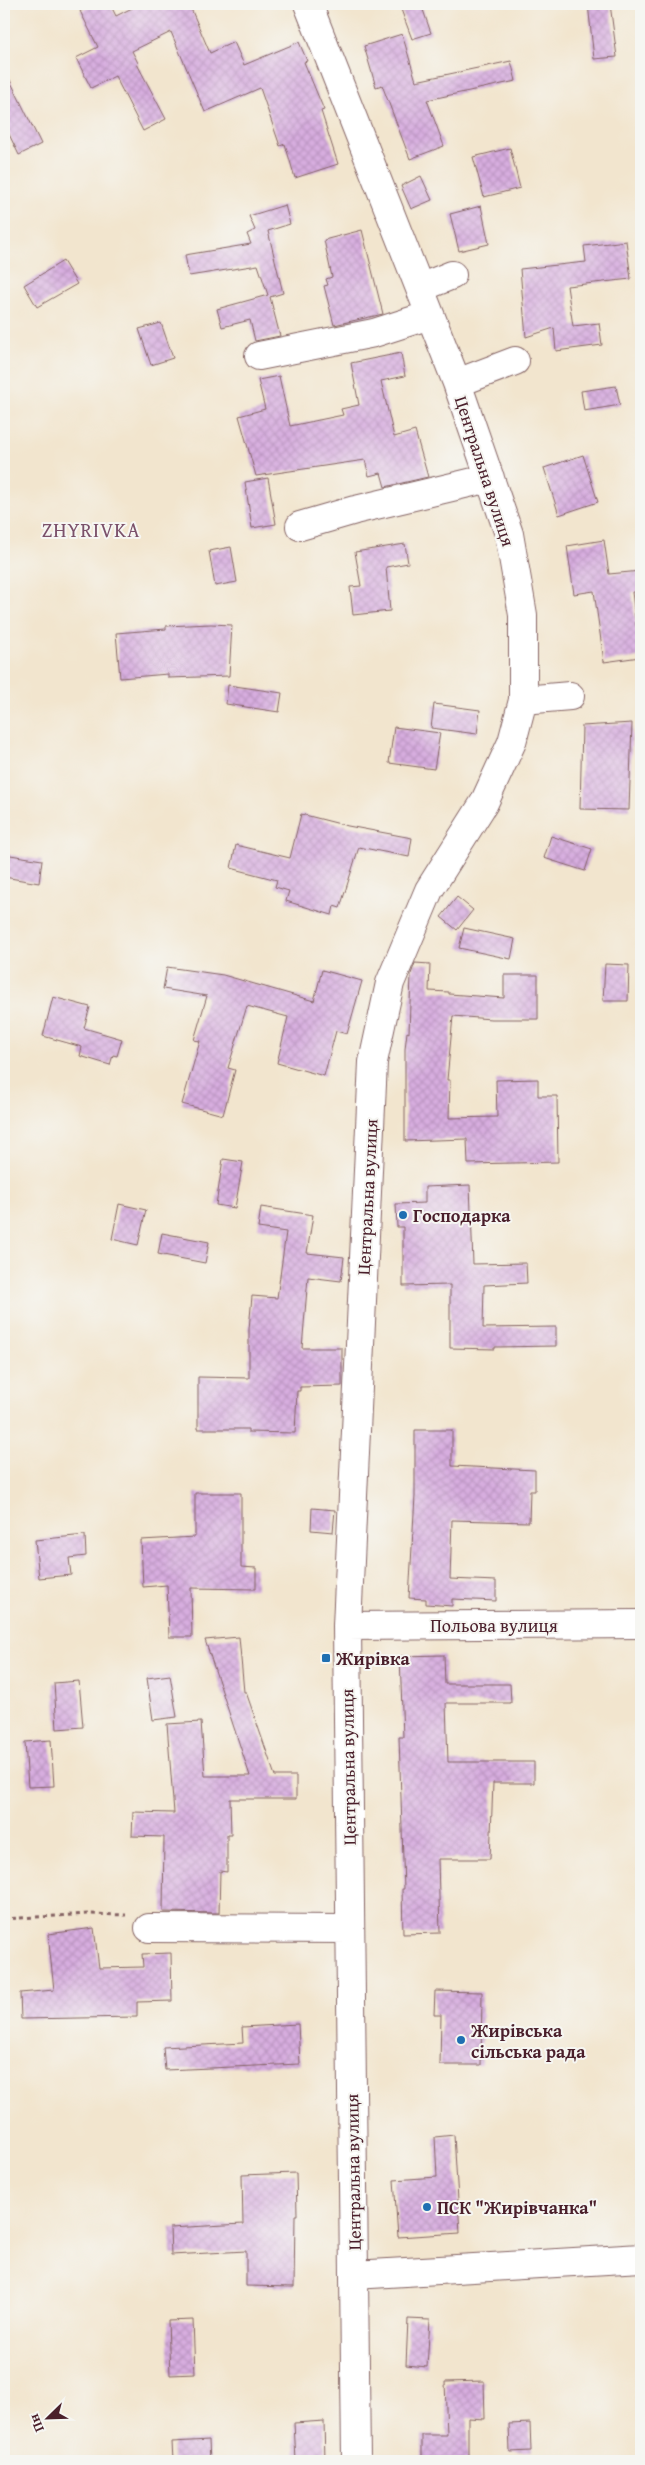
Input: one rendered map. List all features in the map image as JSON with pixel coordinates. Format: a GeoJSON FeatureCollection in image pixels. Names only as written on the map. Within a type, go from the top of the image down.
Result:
{"type":"FeatureCollection","features":[{"type":"Feature","properties":{"kind":"street","name":"Центральна вулиця"},"geometry":{"type":"LineString","coordinates":[[308,4],[457,383],[508,534],[523,615],[523,700],[512,742],[484,803],[429,890],[390,983],[373,1062],[347,1626],[356,2461]]}},
{"type":"Feature","properties":{"kind":"street"},"geometry":{"type":"LineString","coordinates":[[420,288],[452,275]]}},
{"type":"Feature","properties":{"kind":"street"},"geometry":{"type":"LineString","coordinates":[[259,356],[374,333],[430,315]]}},
{"type":"Feature","properties":{"kind":"street"},"geometry":{"type":"LineString","coordinates":[[457,383],[514,361]]}},
{"type":"Feature","properties":{"kind":"street"},"geometry":{"type":"LineString","coordinates":[[300,526],[355,510],[490,478]]}},
{"type":"Feature","properties":{"kind":"street"},"geometry":{"type":"LineString","coordinates":[[523,700],[570,696]]}},
{"type":"Feature","properties":{"kind":"street","name":"Польова вулиця"},"geometry":{"type":"LineString","coordinates":[[347,1626],[641,1624]]}},
{"type":"Feature","properties":{"kind":"street"},"geometry":{"type":"LineString","coordinates":[[149,1928],[350,1929]]}},
{"type":"Feature","properties":{"kind":"street"},"geometry":{"type":"LineString","coordinates":[[354,2275],[641,2258]]}},
{"type":"Feature","properties":{"kind":"path"},"geometry":{"type":"LineString","coordinates":[[4,1919],[88,1914],[144,1916],[149,1928]]}},
{"type":"Feature","properties":{"kind":"building"},"geometry":{"type":"Polygon","coordinates":[[[95,4],[110,4],[116,16],[140,4],[189,4],[210,53],[234,42],[244,65],[299,42],[307,61],[304,62],[324,110],[321,111],[338,164],[295,178],[285,144],[280,146],[260,88],[205,112],[171,32],[132,51],[166,119],[143,131],[115,76],[91,88],[76,58],[98,47],[80,11],[95,4]]]}},
{"type":"Feature","properties":{"kind":"building"},"geometry":{"type":"Polygon","coordinates":[[[399,4],[421,4],[431,33],[412,39],[399,4]]]}},
{"type":"Feature","properties":{"kind":"building"},"geometry":{"type":"Polygon","coordinates":[[[588,4],[610,4],[617,57],[594,59],[588,4]]]}},
{"type":"Feature","properties":{"kind":"building"},"geometry":{"type":"Polygon","coordinates":[[[402,34],[416,81],[511,61],[516,81],[427,100],[444,146],[410,159],[382,85],[376,87],[364,46],[402,34]]]}},
{"type":"Feature","properties":{"kind":"building"},"geometry":{"type":"Polygon","coordinates":[[[4,68],[41,144],[19,155],[4,124],[4,68]]]}},
{"type":"Feature","properties":{"kind":"building"},"geometry":{"type":"Polygon","coordinates":[[[510,148],[520,188],[484,197],[473,157],[510,148]]]}},
{"type":"Feature","properties":{"kind":"building"},"geometry":{"type":"Polygon","coordinates":[[[421,176],[432,200],[411,209],[401,186],[421,176]]]}},
{"type":"Feature","properties":{"kind":"building"},"geometry":{"type":"Polygon","coordinates":[[[285,205],[290,224],[268,231],[283,293],[270,297],[280,336],[255,341],[250,320],[222,327],[217,309],[268,295],[258,265],[189,276],[185,255],[251,244],[247,234],[255,230],[249,216],[285,205]]]}},
{"type":"Feature","properties":{"kind":"building"},"geometry":{"type":"Polygon","coordinates":[[[481,206],[489,244],[459,251],[450,214],[481,206]]]}},
{"type":"Feature","properties":{"kind":"building"},"geometry":{"type":"Polygon","coordinates":[[[362,230],[383,314],[334,325],[324,286],[328,285],[326,279],[332,277],[324,240],[362,230]]]}},
{"type":"Feature","properties":{"kind":"building"},"geometry":{"type":"Polygon","coordinates":[[[626,241],[631,279],[567,286],[573,326],[599,323],[602,345],[556,351],[554,328],[526,337],[520,269],[586,262],[584,246],[626,241]]]}},
{"type":"Feature","properties":{"kind":"building"},"geometry":{"type":"Polygon","coordinates":[[[63,261],[77,284],[37,307],[24,285],[63,261]]]}},
{"type":"Feature","properties":{"kind":"building"},"geometry":{"type":"Polygon","coordinates":[[[161,323],[173,358],[151,365],[139,329],[161,323]]]}},
{"type":"Feature","properties":{"kind":"building"},"geometry":{"type":"Polygon","coordinates":[[[401,353],[405,376],[381,381],[394,437],[415,431],[428,477],[385,487],[381,473],[369,476],[365,460],[256,476],[239,416],[265,409],[258,380],[279,376],[290,426],[343,415],[341,409],[359,405],[351,363],[401,353]]]}},
{"type":"Feature","properties":{"kind":"building"},"geometry":{"type":"Polygon","coordinates":[[[616,386],[620,405],[584,411],[581,391],[616,386]]]}},
{"type":"Feature","properties":{"kind":"building"},"geometry":{"type":"Polygon","coordinates":[[[583,455],[598,502],[559,515],[544,468],[583,455]]]}},
{"type":"Feature","properties":{"kind":"building"},"geometry":{"type":"Polygon","coordinates":[[[268,478],[276,524],[252,528],[245,482],[268,478]]]}},
{"type":"Feature","properties":{"kind":"building"},"geometry":{"type":"Polygon","coordinates":[[[604,540],[609,574],[641,571],[641,592],[632,592],[640,657],[604,662],[594,591],[574,594],[567,546],[604,540]]]}},
{"type":"Feature","properties":{"kind":"building"},"geometry":{"type":"Polygon","coordinates":[[[405,544],[408,563],[386,567],[390,611],[353,615],[350,587],[361,586],[355,552],[405,544]]]}},
{"type":"Feature","properties":{"kind":"building"},"geometry":{"type":"Polygon","coordinates":[[[231,547],[237,582],[215,586],[209,551],[231,547]]]}},
{"type":"Feature","properties":{"kind":"building"},"geometry":{"type":"Polygon","coordinates":[[[232,625],[229,676],[168,678],[168,674],[120,678],[116,633],[166,629],[166,626],[232,625]]]}},
{"type":"Feature","properties":{"kind":"building"},"geometry":{"type":"Polygon","coordinates":[[[228,685],[282,693],[279,712],[226,704],[228,685]]]}},
{"type":"Feature","properties":{"kind":"building"},"geometry":{"type":"Polygon","coordinates":[[[434,704],[480,710],[477,734],[431,728],[434,704]]]}},
{"type":"Feature","properties":{"kind":"building"},"geometry":{"type":"Polygon","coordinates":[[[632,723],[629,810],[580,809],[582,726],[632,723]]]}},
{"type":"Feature","properties":{"kind":"building"},"geometry":{"type":"Polygon","coordinates":[[[394,727],[440,733],[434,769],[389,763],[394,727]]]}},
{"type":"Feature","properties":{"kind":"building"},"geometry":{"type":"Polygon","coordinates":[[[301,814],[348,826],[412,838],[409,857],[359,847],[340,908],[334,906],[332,915],[286,901],[289,891],[275,887],[277,880],[231,868],[236,845],[290,858],[301,814]]]}},
{"type":"Feature","properties":{"kind":"building"},"geometry":{"type":"Polygon","coordinates":[[[551,836],[592,849],[585,871],[544,858],[551,836]]]}},
{"type":"Feature","properties":{"kind":"building"},"geometry":{"type":"Polygon","coordinates":[[[4,854],[42,860],[39,883],[4,877],[4,854]]]}},
{"type":"Feature","properties":{"kind":"building"},"geometry":{"type":"Polygon","coordinates":[[[457,897],[473,910],[457,930],[441,917],[457,897]]]}},
{"type":"Feature","properties":{"kind":"building"},"geometry":{"type":"Polygon","coordinates":[[[464,928],[515,939],[511,959],[459,948],[464,928]]]}},
{"type":"Feature","properties":{"kind":"building"},"geometry":{"type":"Polygon","coordinates":[[[415,963],[430,964],[429,991],[449,992],[449,994],[504,998],[504,975],[538,975],[538,1019],[491,1019],[453,1016],[447,1080],[450,1080],[449,1118],[497,1117],[496,1080],[538,1079],[538,1096],[557,1096],[558,1162],[468,1164],[467,1139],[405,1141],[405,1049],[407,1032],[409,1033],[411,974],[415,963]]]}},
{"type":"Feature","properties":{"kind":"building"},"geometry":{"type":"Polygon","coordinates":[[[605,964],[629,965],[628,1001],[603,1001],[605,964]]]}},
{"type":"Feature","properties":{"kind":"building"},"geometry":{"type":"Polygon","coordinates":[[[167,967],[223,975],[314,1001],[322,970],[362,981],[347,1034],[336,1031],[324,1076],[277,1063],[288,1017],[247,1006],[228,1068],[235,1070],[223,1115],[182,1104],[200,1041],[194,1040],[207,996],[163,989],[167,967]]]}},
{"type":"Feature","properties":{"kind":"building"},"geometry":{"type":"Polygon","coordinates":[[[53,997],[90,1007],[84,1028],[122,1039],[117,1056],[113,1055],[110,1065],[80,1056],[82,1047],[43,1036],[53,997]]]}},
{"type":"Feature","properties":{"kind":"building"},"geometry":{"type":"Polygon","coordinates":[[[223,1159],[243,1162],[235,1208],[216,1205],[223,1159]]]}},
{"type":"Feature","properties":{"kind":"building"},"geometry":{"type":"Polygon","coordinates":[[[470,1185],[473,1264],[526,1263],[527,1283],[484,1285],[483,1328],[556,1327],[556,1346],[495,1347],[495,1349],[450,1348],[450,1285],[403,1286],[403,1227],[397,1227],[396,1204],[425,1203],[425,1187],[470,1185]]]}},
{"type":"Feature","properties":{"kind":"building"},"geometry":{"type":"Polygon","coordinates":[[[119,1204],[146,1210],[138,1245],[112,1239],[119,1204]]]}},
{"type":"Feature","properties":{"kind":"building"},"geometry":{"type":"Polygon","coordinates":[[[261,1207],[313,1215],[307,1253],[344,1257],[341,1281],[308,1277],[302,1348],[342,1348],[342,1386],[300,1387],[300,1391],[297,1391],[295,1433],[248,1432],[248,1429],[198,1429],[198,1377],[249,1378],[249,1329],[252,1296],[277,1298],[286,1232],[258,1228],[261,1207]]]}},
{"type":"Feature","properties":{"kind":"building"},"geometry":{"type":"Polygon","coordinates":[[[162,1233],[209,1242],[205,1263],[158,1254],[162,1233]]]}},
{"type":"Feature","properties":{"kind":"building"},"geometry":{"type":"Polygon","coordinates":[[[415,1430],[452,1430],[452,1466],[535,1470],[535,1491],[530,1491],[529,1522],[452,1520],[450,1579],[496,1581],[496,1601],[452,1599],[452,1606],[426,1604],[426,1599],[409,1598],[415,1496],[415,1430]]]}},
{"type":"Feature","properties":{"kind":"building"},"geometry":{"type":"Polygon","coordinates":[[[195,1493],[241,1493],[241,1567],[256,1568],[256,1589],[191,1588],[192,1637],[169,1637],[167,1585],[143,1587],[141,1540],[195,1537],[195,1493]]]}},
{"type":"Feature","properties":{"kind":"building"},"geometry":{"type":"Polygon","coordinates":[[[312,1508],[335,1510],[333,1532],[311,1530],[312,1508]]]}},
{"type":"Feature","properties":{"kind":"building"},"geometry":{"type":"Polygon","coordinates":[[[85,1535],[86,1556],[69,1558],[71,1575],[39,1578],[35,1540],[85,1535]]]}},
{"type":"Feature","properties":{"kind":"building"},"geometry":{"type":"Polygon","coordinates":[[[239,1637],[244,1692],[246,1692],[275,1776],[296,1776],[296,1799],[230,1799],[231,1835],[227,1835],[227,1872],[220,1871],[219,1913],[163,1912],[164,1837],[132,1836],[133,1812],[174,1813],[167,1724],[201,1722],[205,1776],[250,1776],[205,1640],[239,1637]]]}},
{"type":"Feature","properties":{"kind":"building"},"geometry":{"type":"Polygon","coordinates":[[[444,1655],[445,1684],[510,1684],[511,1703],[446,1703],[448,1762],[534,1762],[534,1783],[493,1783],[490,1859],[438,1859],[440,1933],[403,1934],[402,1889],[404,1889],[399,1737],[403,1737],[400,1656],[444,1655]]]}},
{"type":"Feature","properties":{"kind":"building"},"geometry":{"type":"Polygon","coordinates":[[[170,1675],[177,1717],[153,1720],[147,1678],[170,1675]]]}},
{"type":"Feature","properties":{"kind":"building"},"geometry":{"type":"Polygon","coordinates":[[[79,1681],[83,1727],[57,1729],[54,1683],[79,1681]]]}},
{"type":"Feature","properties":{"kind":"building"},"geometry":{"type":"Polygon","coordinates":[[[51,1740],[54,1786],[28,1787],[25,1742],[51,1740]]]}},
{"type":"Feature","properties":{"kind":"building"},"geometry":{"type":"Polygon","coordinates":[[[94,1928],[99,1968],[143,1967],[142,1954],[171,1953],[172,2001],[137,2002],[137,2017],[21,2019],[20,1993],[54,1990],[48,1934],[94,1928]]]}},
{"type":"Feature","properties":{"kind":"building","name":"Жирівська сільська рада"},"geometry":{"type":"Polygon","coordinates":[[[435,1991],[482,1992],[481,2065],[440,2065],[441,2015],[434,2015],[435,1991]]]}},
{"type":"Feature","properties":{"kind":"building"},"geometry":{"type":"Polygon","coordinates":[[[298,2024],[300,2064],[165,2070],[163,2047],[243,2043],[242,2027],[298,2024]]]}},
{"type":"Feature","properties":{"kind":"building","name":"ПСК \"Жирівчанка\""},"geometry":{"type":"Polygon","coordinates":[[[454,2135],[460,2233],[398,2237],[394,2180],[437,2177],[435,2137],[454,2135]]]}},
{"type":"Feature","properties":{"kind":"building"},"geometry":{"type":"Polygon","coordinates":[[[296,2173],[297,2215],[295,2215],[294,2287],[246,2286],[246,2251],[171,2255],[170,2228],[243,2224],[242,2175],[296,2173]]]}},
{"type":"Feature","properties":{"kind":"building"},"geometry":{"type":"Polygon","coordinates":[[[408,2319],[430,2320],[427,2367],[406,2365],[408,2319]]]}},
{"type":"Feature","properties":{"kind":"building"},"geometry":{"type":"Polygon","coordinates":[[[193,2320],[195,2374],[170,2375],[168,2321],[193,2320]]]}},
{"type":"Feature","properties":{"kind":"building"},"geometry":{"type":"Polygon","coordinates":[[[484,2381],[485,2419],[468,2418],[468,2461],[422,2461],[422,2435],[447,2435],[445,2382],[484,2381]]]}},
{"type":"Feature","properties":{"kind":"building"},"geometry":{"type":"Polygon","coordinates":[[[324,2421],[325,2461],[296,2461],[294,2423],[324,2421]]]}},
{"type":"Feature","properties":{"kind":"building"},"geometry":{"type":"Polygon","coordinates":[[[530,2423],[531,2451],[510,2452],[509,2424],[530,2423]]]}},
{"type":"Feature","properties":{"kind":"building"},"geometry":{"type":"Polygon","coordinates":[[[209,2440],[210,2461],[173,2461],[172,2442],[209,2440]]]}},
{"type":"Feature","properties":{"kind":"place","name":"Господарка"},"geometry":{"type":"Point","coordinates":[403,1215]}},
{"type":"Feature","properties":{"kind":"place","name":"Жирівка"},"geometry":{"type":"Point","coordinates":[326,1658]}},
{"type":"Feature","properties":{"kind":"place","name":"Жирівська сільська рада"},"geometry":{"type":"Point","coordinates":[461,2040]}},
{"type":"Feature","properties":{"kind":"place","name":"ПСК \"Жирівчанка\""},"geometry":{"type":"Point","coordinates":[427,2207]}},
{"type":"Feature","properties":{"kind":"district","name":"ZHYRIVKA"},"geometry":{"type":"Point","coordinates":[91,529]}}]}
